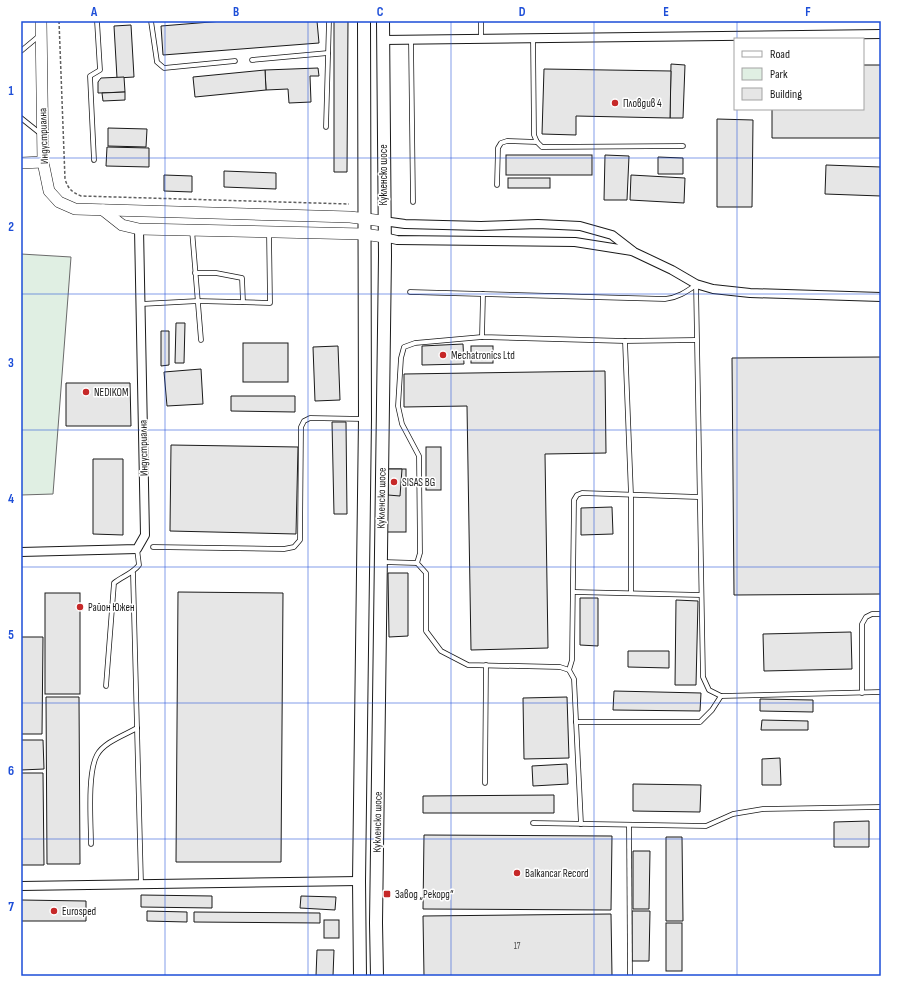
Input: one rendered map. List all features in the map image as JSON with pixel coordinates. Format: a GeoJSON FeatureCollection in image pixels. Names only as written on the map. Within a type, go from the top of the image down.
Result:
{"type":"FeatureCollection","features":[{"type":"Feature","properties":{"kind":"main road","name":"Кукленско шосе"},"geometry":{"type":"LineString","coordinates":[[360,976],[359,881],[365,419],[364,21]]}},
{"type":"Feature","properties":{"kind":"main road","name":"Кукленско шосе"},"geometry":{"type":"LineString","coordinates":[[378,976],[380,561],[384,237],[383,21]]}},
{"type":"Feature","properties":{"kind":"street","name":"Индустриална"},"geometry":{"type":"LineString","coordinates":[[41,21],[43,162],[49,191],[59,202],[75,209],[364,218],[383,221]]}},
{"type":"Feature","properties":{"kind":"street"},"geometry":{"type":"LineString","coordinates":[[383,40],[881,34]]}},
{"type":"Feature","properties":{"kind":"street"},"geometry":{"type":"LineString","coordinates":[[21,163],[43,162]]}},
{"type":"Feature","properties":{"kind":"street"},"geometry":{"type":"LineString","coordinates":[[103,210],[122,225],[139,229],[364,234],[397,240],[575,242],[634,252]]}},
{"type":"Feature","properties":{"kind":"street"},"geometry":{"type":"LineString","coordinates":[[383,221],[405,224],[481,226],[538,224],[580,226],[612,236],[634,252],[672,270],[696,284],[730,292],[881,297]]}},
{"type":"Feature","properties":{"kind":"street","name":"Индустриална"},"geometry":{"type":"LineString","coordinates":[[137,549],[145,536],[139,229]]}},
{"type":"Feature","properties":{"kind":"street"},"geometry":{"type":"LineString","coordinates":[[21,552],[137,549]]}},
{"type":"Feature","properties":{"kind":"street"},"geometry":{"type":"LineString","coordinates":[[21,886],[141,883],[359,881]]}},
{"type":"Feature","properties":{"kind":"lane"},"geometry":{"type":"LineString","coordinates":[[94,160],[90,76],[100,70],[97,21]]}},
{"type":"Feature","properties":{"kind":"lane"},"geometry":{"type":"LineString","coordinates":[[151,21],[157,62],[164,68],[235,61]]}},
{"type":"Feature","properties":{"kind":"lane"},"geometry":{"type":"LineString","coordinates":[[326,127],[329,21]]}},
{"type":"Feature","properties":{"kind":"lane"},"geometry":{"type":"LineString","coordinates":[[481,21],[481,38]]}},
{"type":"Feature","properties":{"kind":"lane"},"geometry":{"type":"LineString","coordinates":[[21,51],[41,34]]}},
{"type":"Feature","properties":{"kind":"lane"},"geometry":{"type":"LineString","coordinates":[[533,37],[534,135],[537,142],[542,146],[683,146]]}},
{"type":"Feature","properties":{"kind":"lane"},"geometry":{"type":"LineString","coordinates":[[411,40],[413,202]]}},
{"type":"Feature","properties":{"kind":"lane"},"geometry":{"type":"LineString","coordinates":[[252,60],[328,53]]}},
{"type":"Feature","properties":{"kind":"lane"},"geometry":{"type":"LineString","coordinates":[[21,118],[42,136]]}},
{"type":"Feature","properties":{"kind":"lane"},"geometry":{"type":"LineString","coordinates":[[496,185],[498,148],[501,143],[507,141],[537,142]]}},
{"type":"Feature","properties":{"kind":"lane"},"geometry":{"type":"LineString","coordinates":[[192,230],[200,340]]}},
{"type":"Feature","properties":{"kind":"lane"},"geometry":{"type":"LineString","coordinates":[[141,304],[198,301],[270,302],[269,232]]}},
{"type":"Feature","properties":{"kind":"lane"},"geometry":{"type":"LineString","coordinates":[[195,273],[223,274],[242,278],[243,302]]}},
{"type":"Feature","properties":{"kind":"lane"},"geometry":{"type":"LineString","coordinates":[[410,292],[665,299],[678,296],[696,284]]}},
{"type":"Feature","properties":{"kind":"lane"},"geometry":{"type":"LineString","coordinates":[[696,284],[698,497],[703,677],[709,690],[721,696],[881,692]]}},
{"type":"Feature","properties":{"kind":"lane"},"geometry":{"type":"LineString","coordinates":[[482,338],[484,294]]}},
{"type":"Feature","properties":{"kind":"lane"},"geometry":{"type":"LineString","coordinates":[[417,563],[420,553],[419,456],[402,424],[398,406],[400,358],[404,347],[415,343],[482,338],[625,341],[696,340]]}},
{"type":"Feature","properties":{"kind":"lane"},"geometry":{"type":"LineString","coordinates":[[625,341],[631,495],[631,593]]}},
{"type":"Feature","properties":{"kind":"lane"},"geometry":{"type":"LineString","coordinates":[[153,547],[294,548],[300,540],[301,427],[304,421],[310,418],[365,419]]}},
{"type":"Feature","properties":{"kind":"lane"},"geometry":{"type":"LineString","coordinates":[[569,670],[572,660],[574,592],[574,500],[577,495],[582,493],[698,497]]}},
{"type":"Feature","properties":{"kind":"lane"},"geometry":{"type":"LineString","coordinates":[[106,686],[114,583],[123,576],[133,573],[139,565],[137,549]]}},
{"type":"Feature","properties":{"kind":"lane"},"geometry":{"type":"LineString","coordinates":[[380,561],[417,563],[426,573],[426,631],[441,651],[468,665],[560,667],[569,670],[574,679],[581,824]]}},
{"type":"Feature","properties":{"kind":"lane"},"geometry":{"type":"LineString","coordinates":[[133,573],[141,883]]}},
{"type":"Feature","properties":{"kind":"lane"},"geometry":{"type":"LineString","coordinates":[[574,592],[701,594]]}},
{"type":"Feature","properties":{"kind":"lane"},"geometry":{"type":"LineString","coordinates":[[862,693],[862,624],[866,617],[872,614],[881,614]]}},
{"type":"Feature","properties":{"kind":"lane"},"geometry":{"type":"LineString","coordinates":[[485,783],[486,665]]}},
{"type":"Feature","properties":{"kind":"lane"},"geometry":{"type":"LineString","coordinates":[[576,722],[700,722],[712,710],[721,696]]}},
{"type":"Feature","properties":{"kind":"lane"},"geometry":{"type":"LineString","coordinates":[[91,844],[92,772],[97,755],[110,742],[137,728]]}},
{"type":"Feature","properties":{"kind":"lane"},"geometry":{"type":"LineString","coordinates":[[534,823],[706,826],[733,814],[763,809],[881,807]]}},
{"type":"Feature","properties":{"kind":"lane"},"geometry":{"type":"LineString","coordinates":[[629,825],[630,976]]}},
{"type":"Feature","properties":{"kind":"path"},"geometry":{"type":"LineString","coordinates":[[60,21],[65,179],[67,188],[74,193],[81,196],[349,204]]}},
{"type":"Feature","properties":{"kind":"green space"},"geometry":{"type":"Polygon","coordinates":[[[21,254],[71,257],[53,494],[21,495],[21,254]]]}},
{"type":"Feature","properties":{"kind":"building"},"geometry":{"type":"Polygon","coordinates":[[[223,21],[317,21],[319,43],[163,55],[161,26],[223,21]]]}},
{"type":"Feature","properties":{"kind":"building"},"geometry":{"type":"Polygon","coordinates":[[[334,21],[348,21],[347,172],[334,172],[334,21]]]}},
{"type":"Feature","properties":{"kind":"building"},"geometry":{"type":"Polygon","coordinates":[[[131,25],[134,77],[117,78],[114,26],[131,25]]]}},
{"type":"Feature","properties":{"kind":"building"},"geometry":{"type":"Polygon","coordinates":[[[671,64],[685,65],[683,118],[670,118],[671,64]]]}},
{"type":"Feature","properties":{"kind":"building"},"geometry":{"type":"Polygon","coordinates":[[[864,65],[881,65],[881,138],[772,138],[772,110],[864,110],[864,65]]]}},
{"type":"Feature","properties":{"kind":"building"},"geometry":{"type":"Polygon","coordinates":[[[318,68],[319,76],[310,76],[311,102],[289,103],[288,89],[266,90],[265,70],[318,68]]]}},
{"type":"Feature","properties":{"kind":"building"},"geometry":{"type":"Polygon","coordinates":[[[544,69],[671,71],[670,118],[576,116],[576,135],[542,134],[544,69]]]}},
{"type":"Feature","properties":{"kind":"building"},"geometry":{"type":"Polygon","coordinates":[[[265,70],[266,90],[195,97],[193,77],[265,70]]]}},
{"type":"Feature","properties":{"kind":"building"},"geometry":{"type":"Polygon","coordinates":[[[124,77],[125,92],[98,93],[98,82],[101,78],[124,77]]]}},
{"type":"Feature","properties":{"kind":"building"},"geometry":{"type":"Polygon","coordinates":[[[125,92],[125,100],[103,101],[102,93],[125,92]]]}},
{"type":"Feature","properties":{"kind":"building"},"geometry":{"type":"Polygon","coordinates":[[[717,119],[753,120],[752,207],[717,207],[717,119]]]}},
{"type":"Feature","properties":{"kind":"building"},"geometry":{"type":"Polygon","coordinates":[[[108,128],[147,129],[146,147],[108,146],[108,128]]]}},
{"type":"Feature","properties":{"kind":"building"},"geometry":{"type":"Polygon","coordinates":[[[107,147],[149,148],[149,167],[106,166],[107,147]]]}},
{"type":"Feature","properties":{"kind":"building"},"geometry":{"type":"Polygon","coordinates":[[[506,155],[592,155],[592,175],[506,175],[506,155]]]}},
{"type":"Feature","properties":{"kind":"building"},"geometry":{"type":"Polygon","coordinates":[[[605,155],[629,156],[627,200],[604,200],[605,155]]]}},
{"type":"Feature","properties":{"kind":"building"},"geometry":{"type":"Polygon","coordinates":[[[658,157],[683,158],[683,174],[658,174],[658,157]]]}},
{"type":"Feature","properties":{"kind":"building"},"geometry":{"type":"Polygon","coordinates":[[[826,165],[881,167],[881,196],[825,194],[826,165]]]}},
{"type":"Feature","properties":{"kind":"building"},"geometry":{"type":"Polygon","coordinates":[[[224,171],[276,173],[276,189],[224,187],[224,171]]]}},
{"type":"Feature","properties":{"kind":"building"},"geometry":{"type":"Polygon","coordinates":[[[164,175],[192,176],[192,192],[164,191],[164,175]]]}},
{"type":"Feature","properties":{"kind":"building"},"geometry":{"type":"Polygon","coordinates":[[[631,175],[685,178],[684,203],[630,200],[631,175]]]}},
{"type":"Feature","properties":{"kind":"building"},"geometry":{"type":"Polygon","coordinates":[[[508,178],[550,178],[550,188],[508,188],[508,178]]]}},
{"type":"Feature","properties":{"kind":"building"},"geometry":{"type":"Polygon","coordinates":[[[176,323],[185,323],[184,363],[175,363],[176,323]]]}},
{"type":"Feature","properties":{"kind":"building"},"geometry":{"type":"Polygon","coordinates":[[[161,331],[169,331],[169,365],[161,366],[161,331]]]}},
{"type":"Feature","properties":{"kind":"building"},"geometry":{"type":"Polygon","coordinates":[[[243,343],[288,343],[288,382],[243,382],[243,343]]]}},
{"type":"Feature","properties":{"kind":"building","name":"Mechatronics Ltd"},"geometry":{"type":"Polygon","coordinates":[[[463,344],[464,364],[422,365],[422,346],[463,344]]]}},
{"type":"Feature","properties":{"kind":"building"},"geometry":{"type":"Polygon","coordinates":[[[338,346],[340,400],[315,401],[313,347],[338,346]]]}},
{"type":"Feature","properties":{"kind":"building"},"geometry":{"type":"Polygon","coordinates":[[[471,346],[493,346],[493,363],[471,363],[471,346]]]}},
{"type":"Feature","properties":{"kind":"building"},"geometry":{"type":"Polygon","coordinates":[[[881,357],[881,594],[734,595],[732,358],[881,357]]]}},
{"type":"Feature","properties":{"kind":"building"},"geometry":{"type":"Polygon","coordinates":[[[201,369],[203,404],[167,406],[164,372],[201,369]]]}},
{"type":"Feature","properties":{"kind":"building"},"geometry":{"type":"Polygon","coordinates":[[[605,371],[606,453],[545,454],[548,648],[471,650],[467,406],[404,407],[404,374],[605,371]]]}},
{"type":"Feature","properties":{"kind":"building"},"geometry":{"type":"Polygon","coordinates":[[[66,383],[130,383],[131,426],[66,426],[66,383]]]}},
{"type":"Feature","properties":{"kind":"building"},"geometry":{"type":"Polygon","coordinates":[[[231,396],[295,396],[295,412],[231,411],[231,396]]]}},
{"type":"Feature","properties":{"kind":"building"},"geometry":{"type":"Polygon","coordinates":[[[332,422],[346,422],[347,514],[334,514],[332,422]]]}},
{"type":"Feature","properties":{"kind":"building"},"geometry":{"type":"Polygon","coordinates":[[[171,445],[298,447],[296,534],[170,531],[171,445]]]}},
{"type":"Feature","properties":{"kind":"building"},"geometry":{"type":"Polygon","coordinates":[[[426,447],[441,447],[441,490],[426,490],[426,447]]]}},
{"type":"Feature","properties":{"kind":"building"},"geometry":{"type":"Polygon","coordinates":[[[93,459],[123,459],[123,535],[93,534],[93,459]]]}},
{"type":"Feature","properties":{"kind":"building"},"geometry":{"type":"Polygon","coordinates":[[[387,469],[406,469],[406,532],[387,532],[387,469]]]}},
{"type":"Feature","properties":{"kind":"building","name":"SISAS BG"},"geometry":{"type":"Polygon","coordinates":[[[387,469],[402,469],[400,496],[388,495],[387,469]]]}},
{"type":"Feature","properties":{"kind":"building"},"geometry":{"type":"Polygon","coordinates":[[[612,507],[613,534],[581,535],[581,508],[612,507]]]}},
{"type":"Feature","properties":{"kind":"building"},"geometry":{"type":"Polygon","coordinates":[[[388,573],[408,573],[408,636],[389,637],[388,573]]]}},
{"type":"Feature","properties":{"kind":"building"},"geometry":{"type":"Polygon","coordinates":[[[178,592],[283,593],[281,862],[176,862],[178,592]]]}},
{"type":"Feature","properties":{"kind":"building"},"geometry":{"type":"Polygon","coordinates":[[[45,593],[80,593],[80,694],[45,694],[45,593]]]}},
{"type":"Feature","properties":{"kind":"building"},"geometry":{"type":"Polygon","coordinates":[[[580,598],[598,598],[598,646],[580,645],[580,598]]]}},
{"type":"Feature","properties":{"kind":"building"},"geometry":{"type":"Polygon","coordinates":[[[676,600],[698,601],[696,685],[675,685],[676,600]]]}},
{"type":"Feature","properties":{"kind":"building"},"geometry":{"type":"Polygon","coordinates":[[[851,632],[852,669],[764,671],[763,634],[851,632]]]}},
{"type":"Feature","properties":{"kind":"building"},"geometry":{"type":"Polygon","coordinates":[[[21,637],[43,637],[42,734],[21,734],[21,637]]]}},
{"type":"Feature","properties":{"kind":"building"},"geometry":{"type":"Polygon","coordinates":[[[628,651],[669,651],[669,668],[628,667],[628,651]]]}},
{"type":"Feature","properties":{"kind":"building"},"geometry":{"type":"Polygon","coordinates":[[[614,691],[701,693],[700,711],[613,710],[614,691]]]}},
{"type":"Feature","properties":{"kind":"building"},"geometry":{"type":"Polygon","coordinates":[[[46,697],[79,697],[80,864],[47,864],[46,697]]]}},
{"type":"Feature","properties":{"kind":"building"},"geometry":{"type":"Polygon","coordinates":[[[567,697],[569,758],[524,759],[523,698],[567,697]]]}},
{"type":"Feature","properties":{"kind":"building"},"geometry":{"type":"Polygon","coordinates":[[[760,699],[813,700],[813,712],[760,711],[760,699]]]}},
{"type":"Feature","properties":{"kind":"building"},"geometry":{"type":"Polygon","coordinates":[[[762,720],[808,721],[808,730],[761,730],[762,720]]]}},
{"type":"Feature","properties":{"kind":"building"},"geometry":{"type":"Polygon","coordinates":[[[21,740],[43,740],[44,769],[21,770],[21,740]]]}},
{"type":"Feature","properties":{"kind":"building"},"geometry":{"type":"Polygon","coordinates":[[[780,758],[781,785],[762,785],[762,759],[780,758]]]}},
{"type":"Feature","properties":{"kind":"building"},"geometry":{"type":"Polygon","coordinates":[[[567,764],[568,784],[533,786],[532,766],[567,764]]]}},
{"type":"Feature","properties":{"kind":"building"},"geometry":{"type":"Polygon","coordinates":[[[21,773],[43,773],[44,865],[21,865],[21,773]]]}},
{"type":"Feature","properties":{"kind":"building"},"geometry":{"type":"Polygon","coordinates":[[[633,784],[701,785],[700,812],[633,811],[633,784]]]}},
{"type":"Feature","properties":{"kind":"building"},"geometry":{"type":"Polygon","coordinates":[[[554,795],[554,813],[423,813],[423,796],[554,795]]]}},
{"type":"Feature","properties":{"kind":"building"},"geometry":{"type":"Polygon","coordinates":[[[869,821],[869,847],[834,847],[834,822],[869,821]]]}},
{"type":"Feature","properties":{"kind":"building","name":"Balkancar Record"},"geometry":{"type":"Polygon","coordinates":[[[424,835],[612,836],[611,910],[423,909],[424,835]]]}},
{"type":"Feature","properties":{"kind":"building"},"geometry":{"type":"Polygon","coordinates":[[[666,837],[682,837],[683,921],[666,921],[666,837]]]}},
{"type":"Feature","properties":{"kind":"building"},"geometry":{"type":"Polygon","coordinates":[[[633,851],[650,851],[649,909],[633,909],[633,851]]]}},
{"type":"Feature","properties":{"kind":"building"},"geometry":{"type":"Polygon","coordinates":[[[141,895],[212,896],[212,908],[141,907],[141,895]]]}},
{"type":"Feature","properties":{"kind":"building"},"geometry":{"type":"Polygon","coordinates":[[[301,896],[336,897],[335,910],[300,908],[301,896]]]}},
{"type":"Feature","properties":{"kind":"building","name":"Eurosped"},"geometry":{"type":"Polygon","coordinates":[[[21,900],[86,901],[86,921],[21,921],[21,900]]]}},
{"type":"Feature","properties":{"kind":"building"},"geometry":{"type":"Polygon","coordinates":[[[147,911],[187,912],[187,922],[147,921],[147,911]]]}},
{"type":"Feature","properties":{"kind":"building"},"geometry":{"type":"Polygon","coordinates":[[[632,911],[650,911],[649,961],[632,961],[632,911]]]}},
{"type":"Feature","properties":{"kind":"building"},"geometry":{"type":"Polygon","coordinates":[[[194,912],[320,913],[320,923],[194,922],[194,912]]]}},
{"type":"Feature","properties":{"kind":"building"},"geometry":{"type":"Polygon","coordinates":[[[611,914],[612,976],[424,976],[423,916],[611,914]]]}},
{"type":"Feature","properties":{"kind":"building"},"geometry":{"type":"Polygon","coordinates":[[[324,920],[339,920],[339,938],[324,938],[324,920]]]}},
{"type":"Feature","properties":{"kind":"building"},"geometry":{"type":"Polygon","coordinates":[[[666,923],[682,923],[682,971],[666,971],[666,923]]]}},
{"type":"Feature","properties":{"kind":"building"},"geometry":{"type":"Polygon","coordinates":[[[317,950],[334,950],[333,976],[316,976],[317,950]]]}},
{"type":"Feature","properties":{"kind":"place","name":"Пловдив 4"},"geometry":{"type":"Point","coordinates":[615,103]}},
{"type":"Feature","properties":{"kind":"place","name":"Mechatronics Ltd"},"geometry":{"type":"Point","coordinates":[443,355]}},
{"type":"Feature","properties":{"kind":"place","name":"NEDIKOM"},"geometry":{"type":"Point","coordinates":[86,392]}},
{"type":"Feature","properties":{"kind":"place","name":"SISAS BG"},"geometry":{"type":"Point","coordinates":[394,482]}},
{"type":"Feature","properties":{"kind":"place","name":"Район Южен"},"geometry":{"type":"Point","coordinates":[80,607]}},
{"type":"Feature","properties":{"kind":"place","name":"Balkancar Record"},"geometry":{"type":"Point","coordinates":[517,873]}},
{"type":"Feature","properties":{"kind":"place","name":"Завод „Рекорд“"},"geometry":{"type":"Point","coordinates":[387,894]}},
{"type":"Feature","properties":{"kind":"place","name":"Eurosped"},"geometry":{"type":"Point","coordinates":[54,911]}}]}
